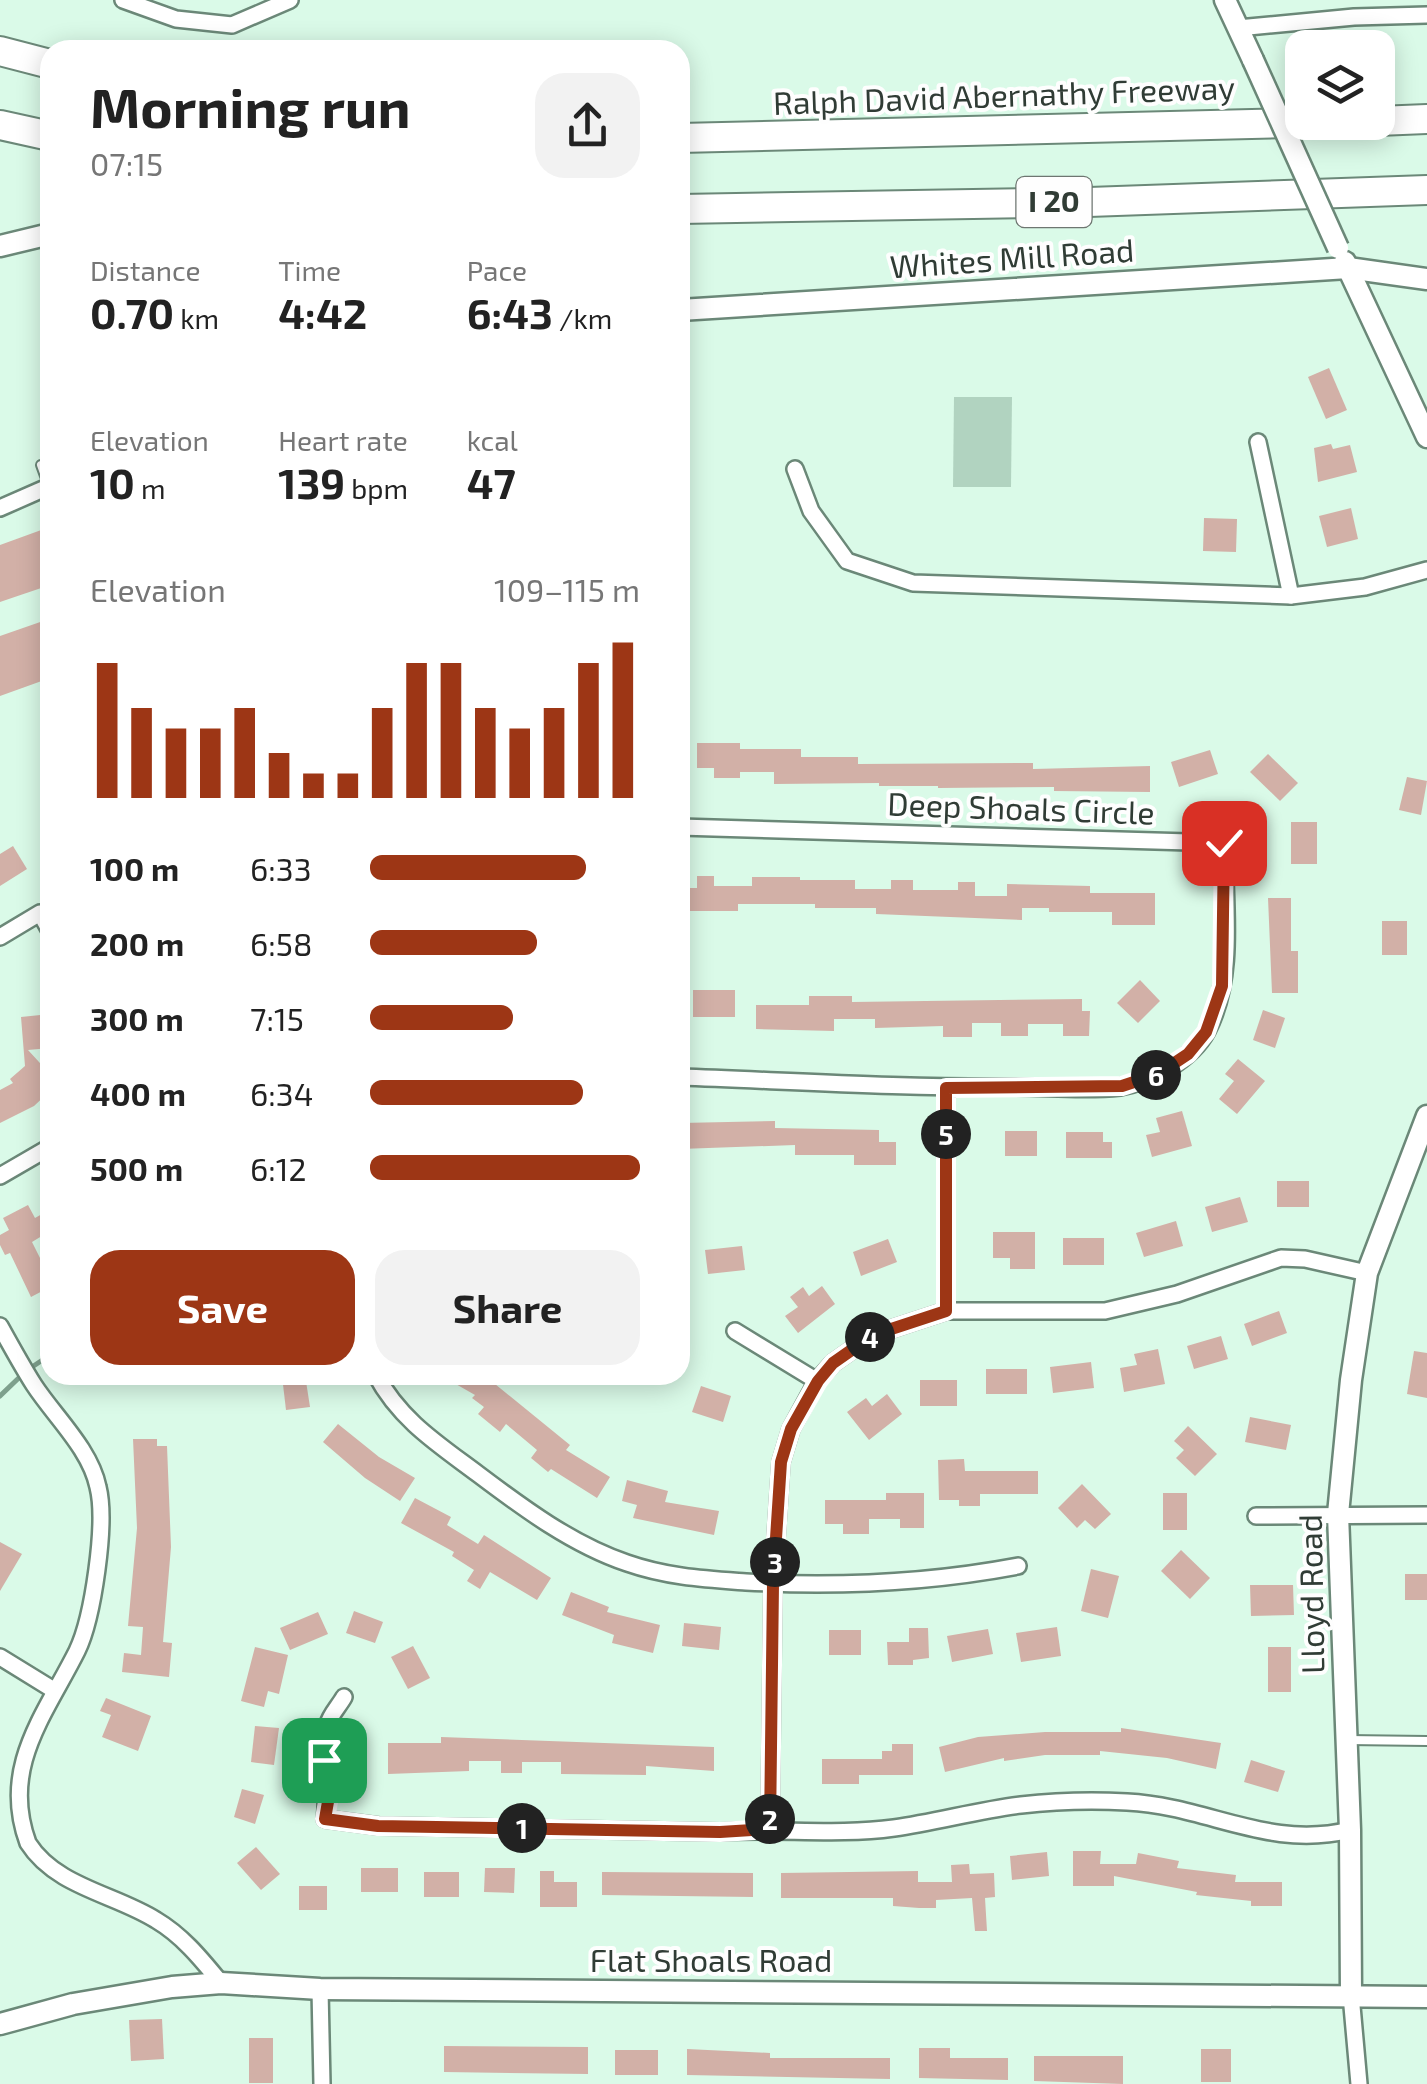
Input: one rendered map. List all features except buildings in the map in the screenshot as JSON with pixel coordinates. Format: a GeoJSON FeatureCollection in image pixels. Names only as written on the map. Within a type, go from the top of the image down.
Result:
{"type":"FeatureCollection","features":[{"type":"Feature","properties":{"kind":"highway"},"geometry":{"type":"LineString","coordinates":[[0,52],[40,62]]}},
{"type":"Feature","properties":{"kind":"highway"},"geometry":{"type":"LineString","coordinates":[[1395,121],[1427,120]]}},
{"type":"Feature","properties":{"kind":"highway","name":"Ralph David Abernathy Freeway"},"geometry":{"type":"LineString","coordinates":[[690,138],[1285,123]]}},
{"type":"Feature","properties":{"kind":"highway"},"geometry":{"type":"LineString","coordinates":[[0,126],[40,134]]}},
{"type":"Feature","properties":{"kind":"highway","name":"I 20"},"geometry":{"type":"LineString","coordinates":[[690,209],[1427,190]]}},
{"type":"Feature","properties":{"kind":"street"},"geometry":{"type":"LineString","coordinates":[[123,0],[176,18],[232,26],[290,0]]}},
{"type":"Feature","properties":{"kind":"street"},"geometry":{"type":"LineString","coordinates":[[1225,0],[1427,437]]}},
{"type":"Feature","properties":{"kind":"street"},"geometry":{"type":"LineString","coordinates":[[1238,28],[1427,14]]}},
{"type":"Feature","properties":{"kind":"street"},"geometry":{"type":"LineString","coordinates":[[0,246],[40,236]]}},
{"type":"Feature","properties":{"kind":"street","name":"Whites Mill Road"},"geometry":{"type":"LineString","coordinates":[[690,309],[1348,268],[1427,279]]}},
{"type":"Feature","properties":{"kind":"street"},"geometry":{"type":"LineString","coordinates":[[1258,442],[1292,596]]}},
{"type":"Feature","properties":{"kind":"street"},"geometry":{"type":"LineString","coordinates":[[796,469],[811,510],[847,560],[913,582],[1292,596],[1365,586],[1427,570]]}},
{"type":"Feature","properties":{"kind":"street"},"geometry":{"type":"LineString","coordinates":[[0,508],[40,490]]}},
{"type":"Feature","properties":{"kind":"street","name":"Deep Shoals Circle"},"geometry":{"type":"LineString","coordinates":[[690,827],[1224,843],[1222,986],[1206,1032],[1188,1054],[1158,1074],[1122,1086],[946,1088],[690,1078]]}},
{"type":"Feature","properties":{"kind":"street"},"geometry":{"type":"LineString","coordinates":[[0,936],[40,912]]}},
{"type":"Feature","properties":{"kind":"street"},"geometry":{"type":"LineString","coordinates":[[946,1088],[946,1311]]}},
{"type":"Feature","properties":{"kind":"street","name":"Lloyd Road"},"geometry":{"type":"LineString","coordinates":[[1359,2084],[1352,1995],[1338,1514],[1351,1380],[1367,1273],[1427,1116]]}},
{"type":"Feature","properties":{"kind":"street"},"geometry":{"type":"LineString","coordinates":[[0,1176],[40,1153]]}},
{"type":"Feature","properties":{"kind":"street"},"geometry":{"type":"LineString","coordinates":[[770,1829],[773,1584],[781,1462],[791,1429],[833,1363],[873,1335],[946,1311],[1105,1311],[1177,1294],[1281,1258],[1305,1259],[1367,1273]]}},
{"type":"Feature","properties":{"kind":"street"},"geometry":{"type":"LineString","coordinates":[[0,1326],[35,1386],[81,1451],[99,1489],[101,1513],[96,1576],[78,1650],[21,1744],[11,1780],[12,1806],[28,1843],[41,1860],[66,1879],[158,1921],[189,1945],[221,1983]]}},
{"type":"Feature","properties":{"kind":"street"},"geometry":{"type":"LineString","coordinates":[[735,1331],[818,1381]]}},
{"type":"Feature","properties":{"kind":"street"},"geometry":{"type":"LineString","coordinates":[[381,1385],[410,1423],[499,1490],[571,1537],[624,1562],[678,1578],[773,1584],[880,1584],[955,1578],[1018,1566]]}},
{"type":"Feature","properties":{"kind":"street"},"geometry":{"type":"LineString","coordinates":[[1256,1516],[1427,1516]]}},
{"type":"Feature","properties":{"kind":"street"},"geometry":{"type":"LineString","coordinates":[[0,1657],[52,1689]]}},
{"type":"Feature","properties":{"kind":"street"},"geometry":{"type":"LineString","coordinates":[[344,1698],[328,1721],[324,1760],[329,1796],[325,1819],[378,1826],[720,1832],[770,1829],[815,1833],[892,1828],[1020,1805],[1072,1801],[1131,1802],[1190,1810],[1243,1828],[1288,1837],[1320,1838],[1350,1830]]}},
{"type":"Feature","properties":{"kind":"street","name":"Flat Shoals Road"},"geometry":{"type":"LineString","coordinates":[[0,2024],[123,1994],[221,1983],[320,1989],[1427,1997]]}},
{"type":"Feature","properties":{"kind":"street"},"geometry":{"type":"LineString","coordinates":[[320,1989],[322,2084]]}},
{"type":"Feature","properties":{"kind":"lane"},"geometry":{"type":"LineString","coordinates":[[1347,1740],[1427,1741]]}},
{"type":"Feature","properties":{"kind":"green space"},"geometry":{"type":"Polygon","coordinates":[[[954,397],[1012,397],[1011,487],[953,487],[954,397]]]}},
{"type":"Feature","properties":{"kind":"waterway"},"geometry":{"type":"LineString","coordinates":[[0,1396],[40,1362]]}},
{"type":"Feature","properties":{"kind":"route"},"geometry":{"type":"LineString","coordinates":[[324,1760],[329,1796],[325,1819],[378,1826],[720,1832],[770,1829],[773,1584],[781,1462],[791,1429],[833,1363],[873,1335],[946,1311],[946,1088],[1122,1086],[1158,1074],[1188,1054],[1206,1032],[1222,986],[1224,843]]}}]}
